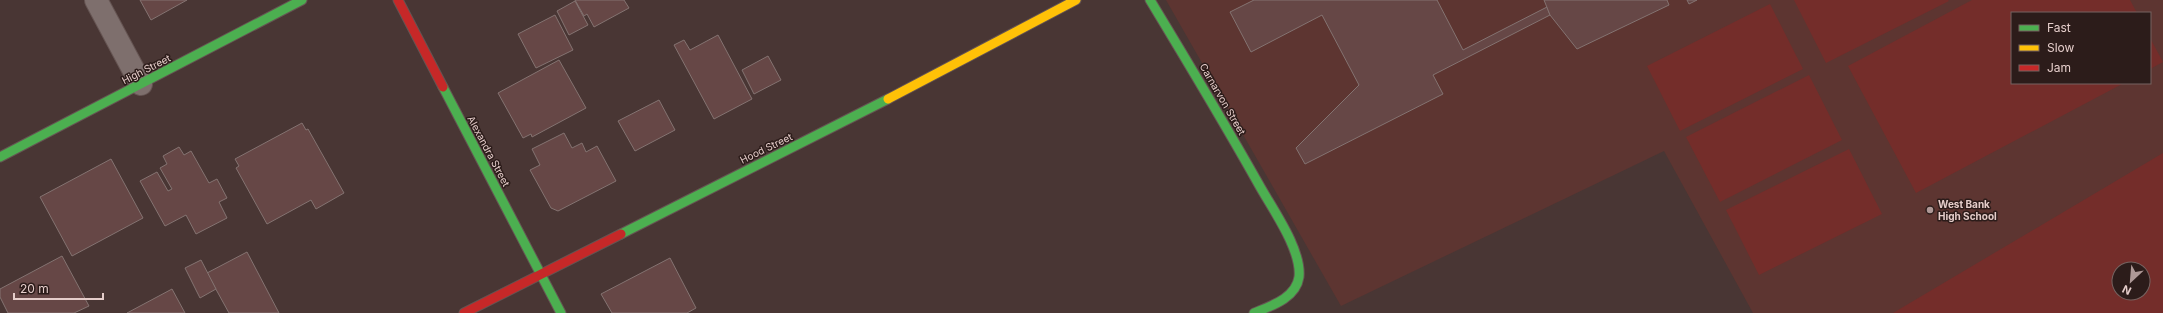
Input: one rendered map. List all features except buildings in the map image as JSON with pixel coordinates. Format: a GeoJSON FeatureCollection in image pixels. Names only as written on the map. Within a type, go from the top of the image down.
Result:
{"type":"FeatureCollection","features":[{"type":"Feature","properties":{"kind":"street"},"geometry":{"type":"LineString","coordinates":[[96,0],[141,84]]}},
{"type":"Feature","properties":{"kind":"street","name":"High Street"},"geometry":{"type":"LineString","coordinates":[[0,157],[302,0]]}},
{"type":"Feature","properties":{"kind":"street","name":"Alexandra Street"},"geometry":{"type":"LineString","coordinates":[[398,0],[561,313]]}},
{"type":"Feature","properties":{"kind":"street","name":"Hood Street"},"geometry":{"type":"LineString","coordinates":[[464,313],[540,273],[850,119],[1076,0]]}},
{"type":"Feature","properties":{"kind":"street","name":"Carnarvon Street"},"geometry":{"type":"LineString","coordinates":[[1150,0],[1218,110],[1295,254],[1299,269],[1298,279],[1289,295],[1254,313]]}},
{"type":"Feature","properties":{"kind":"shaded area","name":"West Bank High School"},"geometry":{"type":"Polygon","coordinates":[[[1166,0],[2163,0],[2163,313],[1753,313],[1664,151],[1341,306],[1166,0]]]}},
{"type":"Feature","properties":{"kind":"shaded area"},"geometry":{"type":"Polygon","coordinates":[[[1794,0],[1948,0],[1949,1],[1826,63],[1794,0]]]}},
{"type":"Feature","properties":{"kind":"shaded area"},"geometry":{"type":"Polygon","coordinates":[[[1972,0],[2130,0],[2136,12],[2011,12],[2011,84],[2122,84],[1916,193],[1848,66],[1972,0]]]}},
{"type":"Feature","properties":{"kind":"shaded area"},"geometry":{"type":"Polygon","coordinates":[[[1770,4],[1803,69],[1680,131],[1647,66],[1770,4]]]}},
{"type":"Feature","properties":{"kind":"shaded area"},"geometry":{"type":"Polygon","coordinates":[[[2151,40],[2163,62],[2151,68],[2151,40]]]}},
{"type":"Feature","properties":{"kind":"shaded area"},"geometry":{"type":"Polygon","coordinates":[[[1809,75],[1842,140],[1720,202],[1686,137],[1809,75]]]}},
{"type":"Feature","properties":{"kind":"shaded area"},"geometry":{"type":"Polygon","coordinates":[[[1849,149],[1882,214],[1759,275],[1726,210],[1849,149]]]}},
{"type":"Feature","properties":{"kind":"shaded area"},"geometry":{"type":"Polygon","coordinates":[[[2163,153],[2163,313],[1893,313],[2163,153]]]}},
{"type":"Feature","properties":{"kind":"traffic: fast"},"geometry":{"type":"LineString","coordinates":[[0,157],[302,0]]}},
{"type":"Feature","properties":{"kind":"traffic: fast"},"geometry":{"type":"LineString","coordinates":[[1150,0],[1232,137],[1284,228],[1296,254],[1299,266],[1299,277],[1293,290],[1282,300],[1254,313]]}},
{"type":"Feature","properties":{"kind":"traffic: fast"},"geometry":{"type":"LineString","coordinates":[[443,87],[561,313]]}},
{"type":"Feature","properties":{"kind":"traffic: fast"},"geometry":{"type":"LineString","coordinates":[[621,234],[888,99]]}},
{"type":"Feature","properties":{"kind":"traffic: slow"},"geometry":{"type":"LineString","coordinates":[[888,99],[1076,0]]}},
{"type":"Feature","properties":{"kind":"traffic: jam"},"geometry":{"type":"LineString","coordinates":[[398,0],[443,87]]}},
{"type":"Feature","properties":{"kind":"traffic: jam"},"geometry":{"type":"LineString","coordinates":[[464,313],[621,234]]}},
{"type":"Feature","properties":{"kind":"place","name":"West Bank High School"},"geometry":{"type":"Point","coordinates":[1930,210]}}]}
